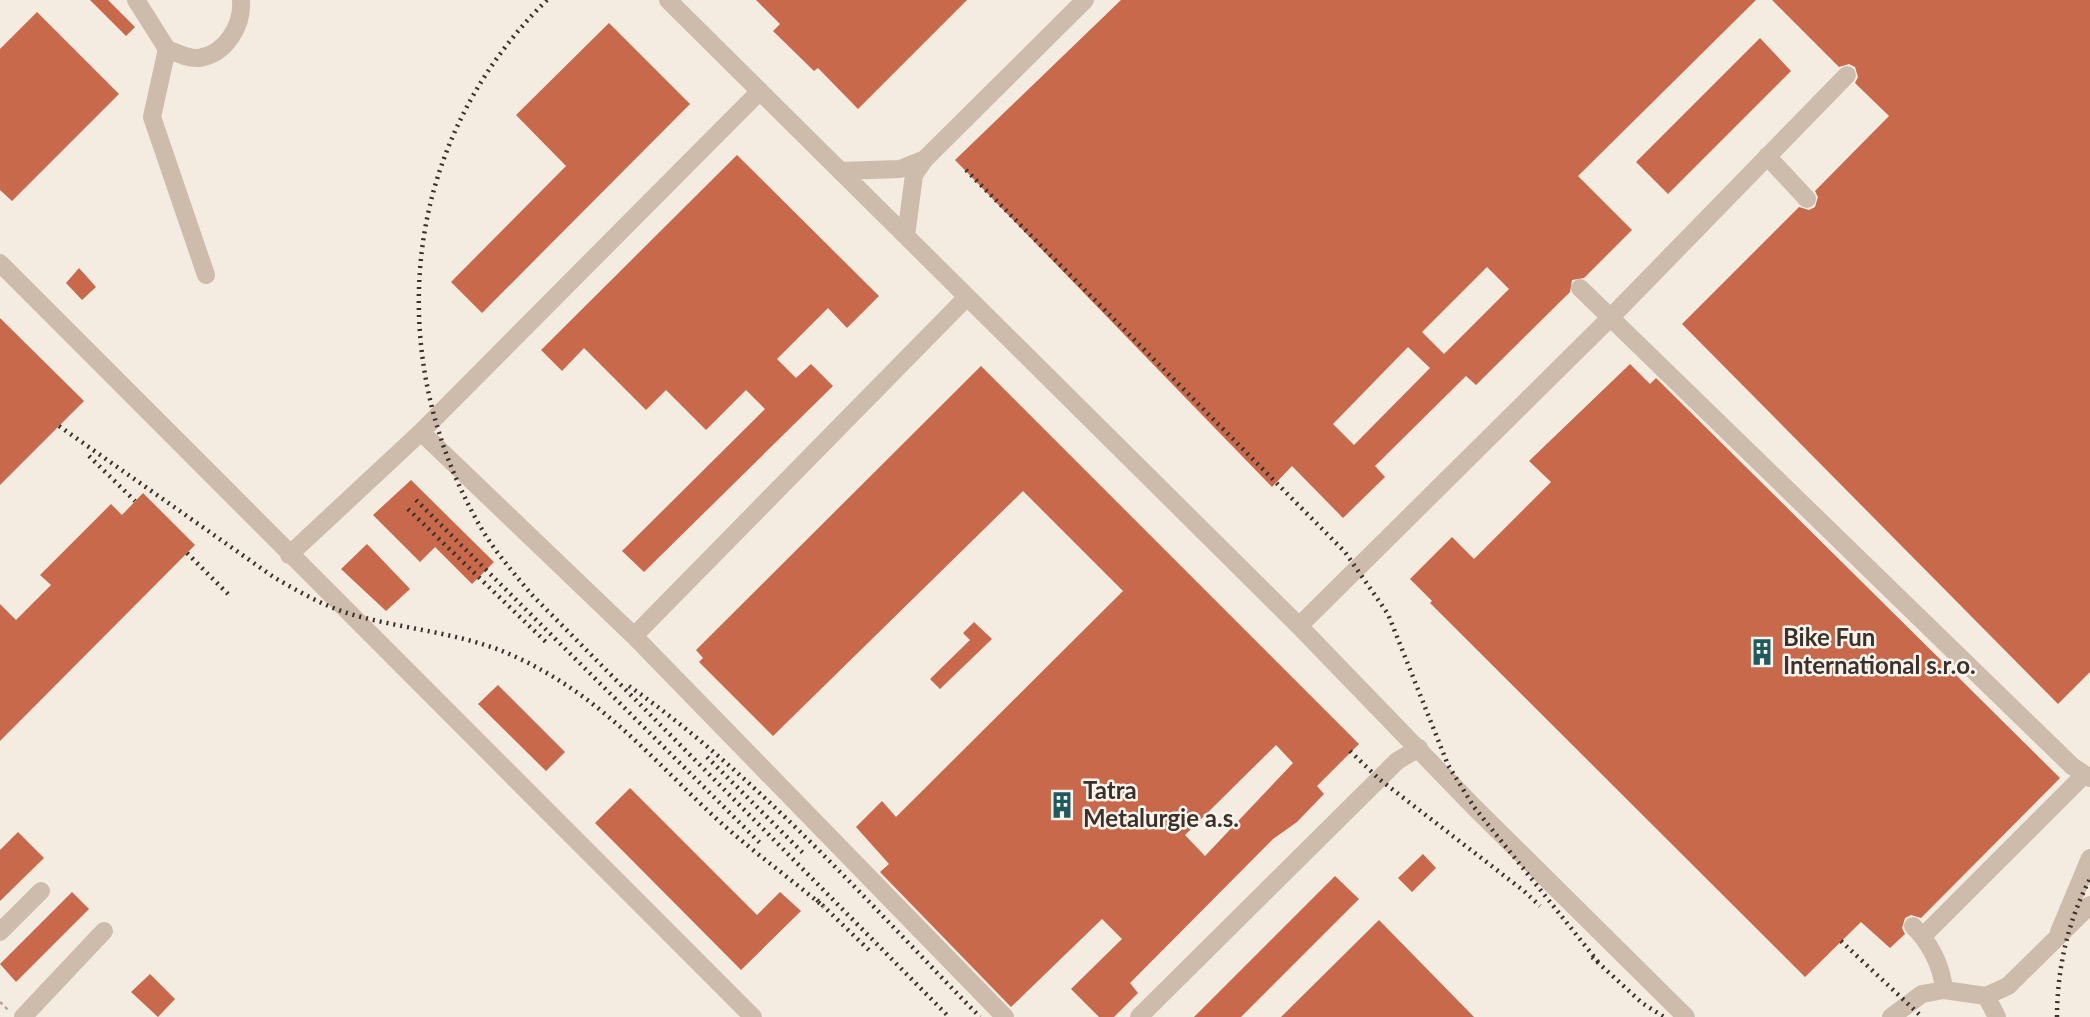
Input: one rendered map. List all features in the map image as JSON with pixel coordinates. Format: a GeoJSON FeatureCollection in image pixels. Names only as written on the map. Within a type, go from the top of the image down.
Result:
{"type":"FeatureCollection","features":[{"type":"Feature","properties":{"kind":"lane"},"geometry":{"type":"LineString","coordinates":[[136,0],[167,49],[198,58],[220,47],[239,24],[241,0]]}},
{"type":"Feature","properties":{"kind":"lane"},"geometry":{"type":"LineString","coordinates":[[668,0],[1298,626],[1686,1017]]}},
{"type":"Feature","properties":{"kind":"lane"},"geometry":{"type":"LineString","coordinates":[[906,236],[914,175],[925,159],[1085,0]]}},
{"type":"Feature","properties":{"kind":"lane"},"geometry":{"type":"LineString","coordinates":[[167,49],[152,117],[206,275]]}},
{"type":"Feature","properties":{"kind":"lane"},"geometry":{"type":"LineString","coordinates":[[1298,626],[1611,317],[1847,75]]}},
{"type":"Feature","properties":{"kind":"lane"},"geometry":{"type":"LineString","coordinates":[[289,555],[421,432],[760,91]]}},
{"type":"Feature","properties":{"kind":"lane"},"geometry":{"type":"LineString","coordinates":[[1767,156],[1807,199]]}},
{"type":"Feature","properties":{"kind":"lane"},"geometry":{"type":"LineString","coordinates":[[840,171],[900,169],[925,159]]}},
{"type":"Feature","properties":{"kind":"lane"},"geometry":{"type":"LineString","coordinates":[[0,263],[753,1017]]}},
{"type":"Feature","properties":{"kind":"lane"},"geometry":{"type":"LineString","coordinates":[[1580,288],[2072,766],[2087,776],[1918,931],[1942,972],[1944,990]]}},
{"type":"Feature","properties":{"kind":"lane"},"geometry":{"type":"LineString","coordinates":[[634,636],[967,297]]}},
{"type":"Feature","properties":{"kind":"lane"},"geometry":{"type":"LineString","coordinates":[[421,432],[634,636],[1005,1017]]}},
{"type":"Feature","properties":{"kind":"lane"},"geometry":{"type":"LineString","coordinates":[[1139,1017],[1397,761],[1419,748]]}},
{"type":"Feature","properties":{"kind":"lane"},"geometry":{"type":"LineString","coordinates":[[2054,943],[2090,858]]}},
{"type":"Feature","properties":{"kind":"lane"},"geometry":{"type":"LineString","coordinates":[[0,932],[40,891]]}},
{"type":"Feature","properties":{"kind":"lane"},"geometry":{"type":"LineString","coordinates":[[1891,1017],[1922,994],[1944,990],[1986,996],[2008,986],[2090,905]]}},
{"type":"Feature","properties":{"kind":"lane"},"geometry":{"type":"LineString","coordinates":[[23,1017],[104,931]]}},
{"type":"Feature","properties":{"kind":"lane"},"geometry":{"type":"LineString","coordinates":[[1986,996],[1997,1017]]}},
{"type":"Feature","properties":{"kind":"building"},"geometry":{"type":"Polygon","coordinates":[[[90,0],[108,0],[135,27],[126,36],[90,0]]]}},
{"type":"Feature","properties":{"kind":"building"},"geometry":{"type":"Polygon","coordinates":[[[756,0],[967,0],[858,109],[818,68],[814,71],[773,31],[780,24],[756,0]]]}},
{"type":"Feature","properties":{"kind":"building"},"geometry":{"type":"Polygon","coordinates":[[[1121,0],[1756,0],[1578,176],[1632,230],[1584,278],[1572,280],[1570,292],[1476,385],[1466,376],[1375,466],[1385,477],[1343,518],[1292,466],[1272,487],[955,160],[1121,0]],[[1487,267],[1422,332],[1444,354],[1509,289],[1487,267]],[[1408,347],[1333,424],[1354,445],[1430,368],[1408,347]]]}},
{"type":"Feature","properties":{"kind":"building"},"geometry":{"type":"Polygon","coordinates":[[[1772,0],[2090,0],[2090,672],[2058,704],[1682,324],[1799,207],[1809,210],[1815,207],[1818,197],[1815,191],[1889,116],[1855,83],[1858,77],[1855,67],[1849,64],[1839,67],[1772,0]]]}},
{"type":"Feature","properties":{"kind":"building"},"geometry":{"type":"Polygon","coordinates":[[[37,12],[119,94],[12,201],[0,190],[0,49],[37,12]]]}},
{"type":"Feature","properties":{"kind":"building"},"geometry":{"type":"Polygon","coordinates":[[[609,23],[690,104],[482,313],[451,282],[566,166],[516,115],[609,23]]]}},
{"type":"Feature","properties":{"kind":"building"},"geometry":{"type":"Polygon","coordinates":[[[1760,38],[1791,71],[1668,194],[1636,162],[1760,38]]]}},
{"type":"Feature","properties":{"kind":"building"},"geometry":{"type":"Polygon","coordinates":[[[737,155],[879,296],[847,328],[828,308],[777,359],[796,378],[811,364],[833,386],[644,572],[622,551],[765,409],[746,390],[706,430],[666,390],[646,410],[584,348],[562,371],[541,350],[737,155]]]}},
{"type":"Feature","properties":{"kind":"building"},"geometry":{"type":"Polygon","coordinates":[[[79,268],[96,287],[82,300],[66,283],[79,268]]]}},
{"type":"Feature","properties":{"kind":"building"},"geometry":{"type":"Polygon","coordinates":[[[0,318],[84,401],[0,485],[0,318]]]}},
{"type":"Feature","properties":{"kind":"building","name":"Bike Fun International s.r.o."},"geometry":{"type":"Polygon","coordinates":[[[1630,364],[1650,384],[1656,378],[2060,778],[1921,918],[1911,915],[1905,918],[1902,928],[1905,934],[1890,948],[1861,922],[1805,977],[1430,603],[1432,601],[1410,579],[1452,537],[1474,559],[1551,482],[1529,461],[1630,364]]]}},
{"type":"Feature","properties":{"kind":"building"},"geometry":{"type":"Polygon","coordinates":[[[981,366],[1359,744],[1317,786],[1324,794],[1297,822],[1273,839],[1130,983],[1138,993],[1114,1017],[1099,1017],[1071,989],[1122,939],[1102,919],[1011,1007],[880,872],[889,864],[856,827],[882,801],[896,817],[1123,591],[1023,491],[773,736],[699,662],[703,658],[696,650],[981,366]],[[1276,745],[1185,835],[1205,856],[1293,763],[1276,745]]]}},
{"type":"Feature","properties":{"kind":"building"},"geometry":{"type":"Polygon","coordinates":[[[411,480],[494,562],[472,584],[435,547],[420,562],[373,515],[411,480]]]}},
{"type":"Feature","properties":{"kind":"building"},"geometry":{"type":"Polygon","coordinates":[[[143,493],[195,545],[0,741],[0,604],[16,620],[51,585],[40,575],[111,504],[122,515],[143,493]]]}},
{"type":"Feature","properties":{"kind":"building"},"geometry":{"type":"Polygon","coordinates":[[[367,544],[410,589],[386,611],[341,569],[367,544]]]}},
{"type":"Feature","properties":{"kind":"building"},"geometry":{"type":"Polygon","coordinates":[[[974,622],[992,639],[940,689],[930,679],[970,640],[963,633],[974,622]]]}},
{"type":"Feature","properties":{"kind":"building"},"geometry":{"type":"Polygon","coordinates":[[[498,685],[565,752],[546,771],[478,704],[498,685]]]}},
{"type":"Feature","properties":{"kind":"building"},"geometry":{"type":"Polygon","coordinates":[[[630,788],[757,915],[780,892],[801,911],[741,970],[595,823],[630,788]]]}},
{"type":"Feature","properties":{"kind":"building"},"geometry":{"type":"Polygon","coordinates":[[[18,832],[44,858],[0,901],[0,850],[18,832]]]}},
{"type":"Feature","properties":{"kind":"building"},"geometry":{"type":"Polygon","coordinates":[[[1423,854],[1436,868],[1412,892],[1398,878],[1423,854]]]}},
{"type":"Feature","properties":{"kind":"building"},"geometry":{"type":"Polygon","coordinates":[[[1335,876],[1359,899],[1241,1017],[1194,1017],[1335,876]]]}},
{"type":"Feature","properties":{"kind":"building"},"geometry":{"type":"Polygon","coordinates":[[[72,892],[89,909],[16,982],[0,964],[72,892]]]}},
{"type":"Feature","properties":{"kind":"building"},"geometry":{"type":"Polygon","coordinates":[[[1379,920],[1474,1017],[1281,1017],[1379,920]]]}},
{"type":"Feature","properties":{"kind":"building"},"geometry":{"type":"Polygon","coordinates":[[[150,974],[175,999],[158,1017],[131,992],[150,974]]]}},
{"type":"Feature","properties":{"kind":"railway"},"geometry":{"type":"LineString","coordinates":[[547,0],[498,57],[461,119],[435,186],[421,255],[419,325],[429,396],[451,466],[484,533],[533,596],[949,1017]]}},
{"type":"Feature","properties":{"kind":"railway"},"geometry":{"type":"LineString","coordinates":[[966,170],[1345,552],[1388,614],[1448,765],[1474,807],[1599,963]]}},
{"type":"Feature","properties":{"kind":"railway"},"geometry":{"type":"LineString","coordinates":[[59,426],[275,578],[310,597],[347,613],[496,649],[545,672],[571,688],[617,724],[734,834],[824,907]]}},
{"type":"Feature","properties":{"kind":"railway"},"geometry":{"type":"LineString","coordinates":[[89,456],[135,501]]}},
{"type":"Feature","properties":{"kind":"railway"},"geometry":{"type":"LineString","coordinates":[[416,500],[760,843]]}},
{"type":"Feature","properties":{"kind":"railway"},"geometry":{"type":"LineString","coordinates":[[408,509],[549,645]]}},
{"type":"Feature","properties":{"kind":"railway"},"geometry":{"type":"LineString","coordinates":[[187,553],[231,597]]}},
{"type":"Feature","properties":{"kind":"railway"},"geometry":{"type":"LineString","coordinates":[[629,686],[677,722],[768,801],[980,1017]]}},
{"type":"Feature","properties":{"kind":"railway"},"geometry":{"type":"LineString","coordinates":[[1350,751],[1379,779],[1540,906]]}},
{"type":"Feature","properties":{"kind":"railway"},"geometry":{"type":"LineString","coordinates":[[707,757],[806,856]]}},
{"type":"Feature","properties":{"kind":"railway"},"geometry":{"type":"LineString","coordinates":[[2057,1017],[2065,946],[2090,879]]}},
{"type":"Feature","properties":{"kind":"railway"},"geometry":{"type":"LineString","coordinates":[[817,900],[872,953]]}},
{"type":"Feature","properties":{"kind":"railway"},"geometry":{"type":"LineString","coordinates":[[1841,941],[1922,1017]]}},
{"type":"Feature","properties":{"kind":"railway"},"geometry":{"type":"LineString","coordinates":[[1592,957],[1642,1003],[1664,1017]]}},
{"type":"Feature","properties":{"kind":"place","name":"Bike Fun International s.r.o."},"geometry":{"type":"Point","coordinates":[1762,652]}},
{"type":"Feature","properties":{"kind":"place","name":"Tatra Metalurgie a.s."},"geometry":{"type":"Point","coordinates":[1062,805]}}]}
